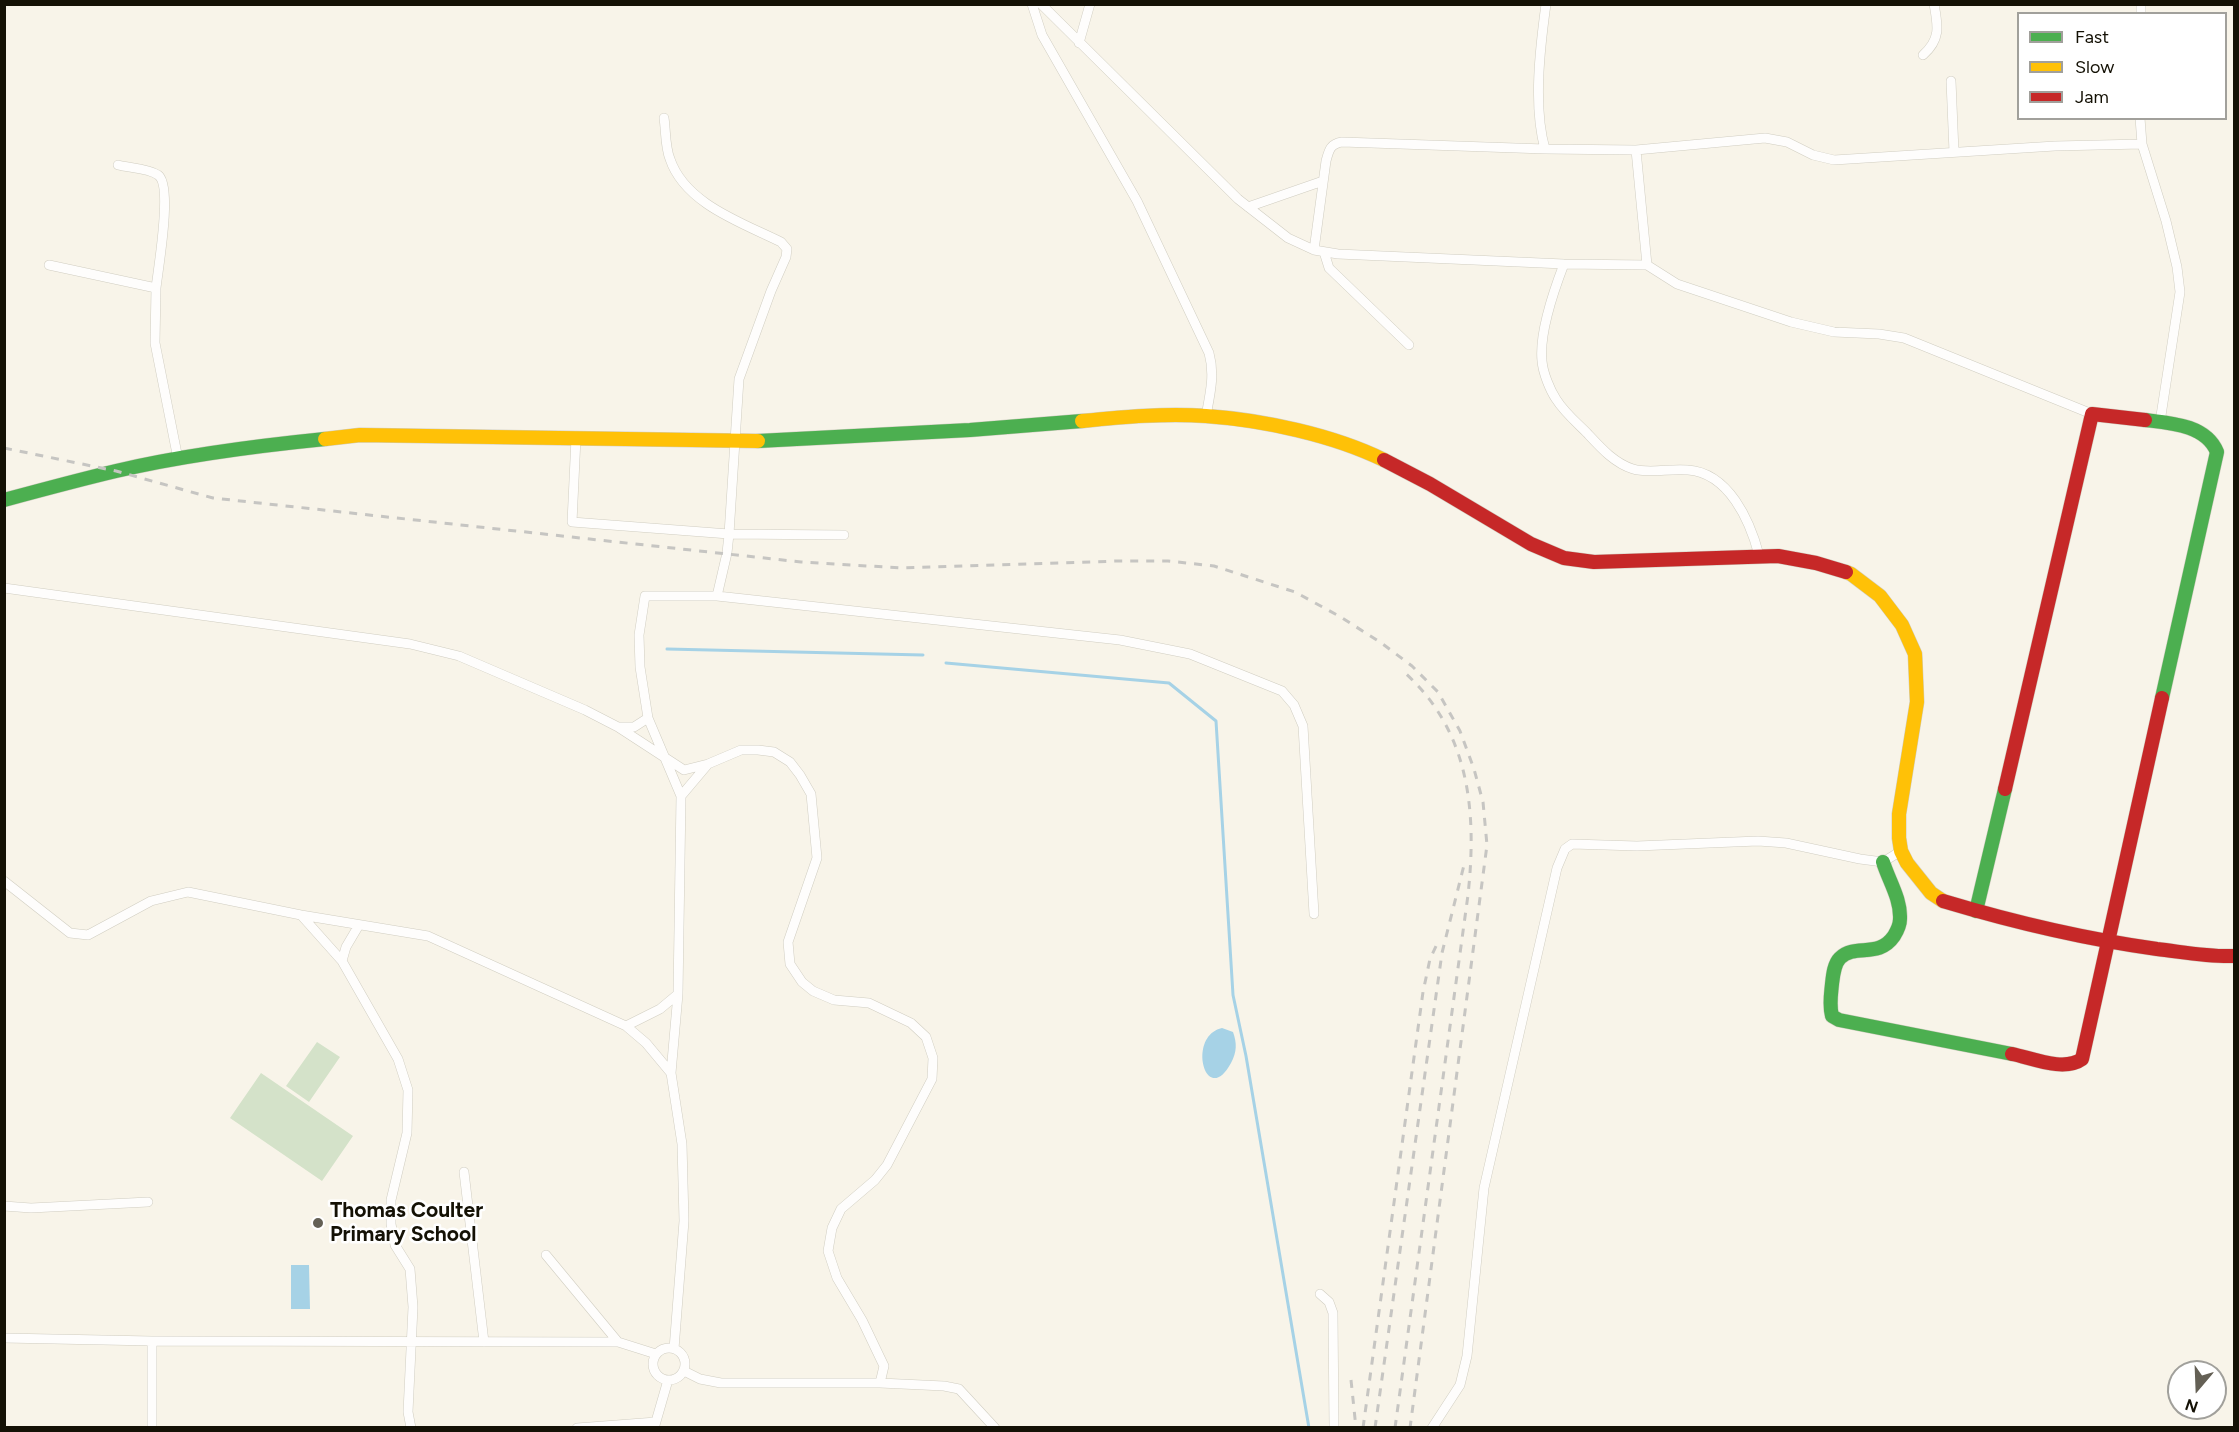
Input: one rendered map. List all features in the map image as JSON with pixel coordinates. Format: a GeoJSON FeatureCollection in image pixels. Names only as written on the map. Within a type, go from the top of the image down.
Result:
{"type":"FeatureCollection","features":[{"type":"Feature","properties":{"kind":"street"},"geometry":{"type":"LineString","coordinates":[[1032,4],[1042,35],[1137,201],[1209,353],[1213,366],[1213,380],[1206,416]]}},
{"type":"Feature","properties":{"kind":"street"},"geometry":{"type":"LineString","coordinates":[[1041,4],[1248,207],[1288,238],[1319,251],[1564,264],[1647,265],[1677,284],[1791,322],[1834,332],[1904,338],[2092,414],[2160,422],[2200,431],[2213,442],[2217,452],[2082,1059],[2075,1064],[2064,1065],[1839,1020],[1832,1016],[1829,1007],[1834,972],[1840,958],[1846,954],[1881,949],[1892,940],[1898,929],[1900,916],[1898,901],[1883,862]]}},
{"type":"Feature","properties":{"kind":"street"},"geometry":{"type":"LineString","coordinates":[[1079,43],[1090,4]]}},
{"type":"Feature","properties":{"kind":"street"},"geometry":{"type":"LineString","coordinates":[[1545,149],[1540,132],[1540,50],[1546,4]]}},
{"type":"Feature","properties":{"kind":"street"},"geometry":{"type":"LineString","coordinates":[[1923,55],[1936,42],[1934,4]]}},
{"type":"Feature","properties":{"kind":"street"},"geometry":{"type":"LineString","coordinates":[[1951,81],[1954,152]]}},
{"type":"Feature","properties":{"kind":"street"},"geometry":{"type":"LineString","coordinates":[[664,118],[669,158],[678,178],[706,204],[782,242],[787,249],[786,257],[739,379],[729,534],[717,596]]}},
{"type":"Feature","properties":{"kind":"street"},"geometry":{"type":"LineString","coordinates":[[2140,120],[2142,144],[2166,221],[2177,267],[2180,292],[2160,422]]}},
{"type":"Feature","properties":{"kind":"street"},"geometry":{"type":"LineString","coordinates":[[1409,345],[1329,268],[1319,251],[1323,181],[1329,149],[1334,143],[1636,150],[1765,138],[1787,142],[1813,155],[1834,160],[2055,146],[2142,144]]}},
{"type":"Feature","properties":{"kind":"street"},"geometry":{"type":"LineString","coordinates":[[1636,150],[1647,265]]}},
{"type":"Feature","properties":{"kind":"street"},"geometry":{"type":"LineString","coordinates":[[118,165],[153,173],[159,175],[163,180],[165,196],[156,288],[155,343],[178,459]]}},
{"type":"Feature","properties":{"kind":"street"},"geometry":{"type":"LineString","coordinates":[[1248,207],[1323,181]]}},
{"type":"Feature","properties":{"kind":"street"},"geometry":{"type":"LineString","coordinates":[[1564,264],[1546,323],[1542,362],[1557,400],[1598,446],[1616,461],[1635,470],[1689,470],[1709,476],[1725,488],[1753,531],[1759,555]]}},
{"type":"Feature","properties":{"kind":"street"},"geometry":{"type":"LineString","coordinates":[[49,265],[156,288]]}},
{"type":"Feature","properties":{"kind":"street"},"geometry":{"type":"LineString","coordinates":[[1976,911],[2092,414]]}},
{"type":"Feature","properties":{"kind":"street"},"geometry":{"type":"LineString","coordinates":[[4,500],[116,471],[178,459],[272,444],[360,435],[735,442],[970,430],[1140,416],[1206,416],[1296,429],[1369,453],[1430,484],[1531,544],[1564,558],[1594,562],[1759,555],[1816,562],[1851,574],[1880,596],[1902,625],[1915,654],[1917,702],[1899,814],[1901,851],[1931,893],[1942,901],[1976,911],[2109,942],[2217,957],[2235,956]]}},
{"type":"Feature","properties":{"kind":"street"},"geometry":{"type":"LineString","coordinates":[[576,438],[572,522],[729,534],[844,535]]}},
{"type":"Feature","properties":{"kind":"street"},"geometry":{"type":"LineString","coordinates":[[4,588],[410,644],[459,656],[585,710],[618,727],[684,770],[708,764],[741,750],[774,752],[790,762],[801,775],[811,795],[817,858],[788,942],[790,964],[802,982],[813,991],[834,1000],[869,1003],[911,1023],[926,1037],[933,1058],[932,1079],[887,1165],[875,1180],[841,1209],[832,1228],[828,1251],[837,1278],[862,1320],[884,1365],[880,1383]]}},
{"type":"Feature","properties":{"kind":"street"},"geometry":{"type":"LineString","coordinates":[[674,1349],[684,1221],[682,1144],[671,1073],[678,994],[681,796],[648,718],[640,667],[639,635],[645,596],[717,596],[1120,640],[1190,654],[1282,692],[1294,705],[1303,726],[1314,914]]}},
{"type":"Feature","properties":{"kind":"street"},"geometry":{"type":"LineString","coordinates":[[618,727],[634,727],[648,718]]}},
{"type":"Feature","properties":{"kind":"street"},"geometry":{"type":"LineString","coordinates":[[681,796],[708,764]]}},
{"type":"Feature","properties":{"kind":"street"},"geometry":{"type":"LineString","coordinates":[[1432,1428],[1460,1385],[1467,1356],[1484,1188],[1557,868],[1565,849],[1572,844],[1638,846],[1758,841],[1786,843],[1860,860],[1883,862],[1901,851]]}},
{"type":"Feature","properties":{"kind":"street"},"geometry":{"type":"LineString","coordinates":[[4,881],[70,933],[88,935],[151,901],[188,892],[301,915],[428,936],[626,1026],[646,1043],[671,1073]]}},
{"type":"Feature","properties":{"kind":"street"},"geometry":{"type":"LineString","coordinates":[[301,915],[342,961],[398,1059],[408,1090],[407,1133],[391,1200],[391,1224],[395,1245],[410,1269],[413,1307],[408,1412],[411,1428]]}},
{"type":"Feature","properties":{"kind":"street"},"geometry":{"type":"LineString","coordinates":[[342,961],[346,947],[359,925]]}},
{"type":"Feature","properties":{"kind":"street"},"geometry":{"type":"LineString","coordinates":[[626,1026],[660,1009],[678,994]]}},
{"type":"Feature","properties":{"kind":"street"},"geometry":{"type":"LineString","coordinates":[[464,1172],[484,1342]]}},
{"type":"Feature","properties":{"kind":"street"},"geometry":{"type":"LineString","coordinates":[[4,1206],[31,1208],[148,1202]]}},
{"type":"Feature","properties":{"kind":"street"},"geometry":{"type":"LineString","coordinates":[[546,1255],[618,1342]]}},
{"type":"Feature","properties":{"kind":"street"},"geometry":{"type":"LineString","coordinates":[[1320,1294],[1329,1302],[1333,1313],[1334,1428]]}},
{"type":"Feature","properties":{"kind":"street"},"geometry":{"type":"LineString","coordinates":[[4,1338],[152,1341],[618,1342],[656,1354]]}},
{"type":"Feature","properties":{"kind":"street"},"geometry":{"type":"LineString","coordinates":[[152,1341],[152,1428]]}},
{"type":"Feature","properties":{"kind":"street"},"geometry":{"type":"LineString","coordinates":[[664,1349],[674,1349],[684,1358],[684,1371],[677,1378],[662,1379],[654,1371],[656,1354],[664,1349]]}},
{"type":"Feature","properties":{"kind":"street"},"geometry":{"type":"LineString","coordinates":[[684,1371],[700,1379],[721,1383],[880,1383],[944,1386],[958,1389],[993,1427]]}},
{"type":"Feature","properties":{"kind":"street"},"geometry":{"type":"LineString","coordinates":[[577,1428],[656,1425],[668,1380]]}},
{"type":"Feature","properties":{"kind":"green space"},"geometry":{"type":"Polygon","coordinates":[[[317,1042],[340,1057],[309,1102],[286,1086],[317,1042]]]}},
{"type":"Feature","properties":{"kind":"green space"},"geometry":{"type":"Polygon","coordinates":[[[261,1073],[353,1136],[322,1181],[230,1118],[261,1073]]]}},
{"type":"Feature","properties":{"kind":"water"},"geometry":{"type":"Polygon","coordinates":[[[1222,1028],[1233,1032],[1235,1051],[1231,1063],[1222,1075],[1214,1078],[1208,1074],[1202,1055],[1205,1043],[1211,1034],[1222,1028]]]}},
{"type":"Feature","properties":{"kind":"water"},"geometry":{"type":"Polygon","coordinates":[[[291,1265],[309,1265],[310,1309],[291,1309],[291,1265]]]}},
{"type":"Feature","properties":{"kind":"waterway"},"geometry":{"type":"LineString","coordinates":[[667,649],[923,655]]}},
{"type":"Feature","properties":{"kind":"waterway"},"geometry":{"type":"LineString","coordinates":[[946,663],[1169,683],[1216,721],[1233,995],[1246,1056],[1309,1428]]}},
{"type":"Feature","properties":{"kind":"railway"},"geometry":{"type":"LineString","coordinates":[[4,448],[116,471],[213,498],[801,562],[902,568],[1118,561],[1168,561],[1214,566],[1295,592],[1380,642],[1412,666],[1438,692],[1460,731],[1483,802],[1487,845],[1410,1428]]}},
{"type":"Feature","properties":{"kind":"railway"},"geometry":{"type":"LineString","coordinates":[[1395,1428],[1471,864],[1469,804],[1456,747],[1443,720],[1426,695],[1404,672]]}},
{"type":"Feature","properties":{"kind":"railway"},"geometry":{"type":"LineString","coordinates":[[1375,1428],[1442,953],[1464,865]]}},
{"type":"Feature","properties":{"kind":"railway"},"geometry":{"type":"LineString","coordinates":[[1363,1428],[1423,992],[1430,959],[1438,942]]}},
{"type":"Feature","properties":{"kind":"railway"},"geometry":{"type":"LineString","coordinates":[[1351,1380],[1356,1428]]}},
{"type":"Feature","properties":{"kind":"traffic: fast"},"geometry":{"type":"LineString","coordinates":[[2145,420],[2187,427],[2205,436],[2217,452],[2162,698]]}},
{"type":"Feature","properties":{"kind":"traffic: fast"},"geometry":{"type":"LineString","coordinates":[[758,441],[970,430],[1082,421]]}},
{"type":"Feature","properties":{"kind":"traffic: fast"},"geometry":{"type":"LineString","coordinates":[[4,500],[102,474],[168,460],[325,439]]}},
{"type":"Feature","properties":{"kind":"traffic: fast"},"geometry":{"type":"LineString","coordinates":[[1976,911],[2005,789]]}},
{"type":"Feature","properties":{"kind":"traffic: fast"},"geometry":{"type":"LineString","coordinates":[[1883,862],[1899,904],[1899,926],[1894,936],[1881,947],[1853,951],[1838,960],[1832,984],[1830,1004],[1832,1016],[1839,1020],[2012,1054]]}},
{"type":"Feature","properties":{"kind":"traffic: slow"},"geometry":{"type":"LineString","coordinates":[[1082,421],[1160,415],[1228,418],[1274,425],[1320,436],[1384,460]]}},
{"type":"Feature","properties":{"kind":"traffic: slow"},"geometry":{"type":"LineString","coordinates":[[325,439],[360,435],[758,441]]}},
{"type":"Feature","properties":{"kind":"traffic: slow"},"geometry":{"type":"LineString","coordinates":[[1846,572],[1880,596],[1902,625],[1915,654],[1917,702],[1899,814],[1899,838],[1901,851],[1907,863],[1931,893],[1943,901]]}},
{"type":"Feature","properties":{"kind":"traffic: jam"},"geometry":{"type":"LineString","coordinates":[[2005,789],[2092,414],[2145,420]]}},
{"type":"Feature","properties":{"kind":"traffic: jam"},"geometry":{"type":"LineString","coordinates":[[1384,460],[1430,484],[1531,544],[1564,558],[1594,562],[1778,556],[1816,563],[1846,572]]}},
{"type":"Feature","properties":{"kind":"traffic: jam"},"geometry":{"type":"LineString","coordinates":[[2012,1054],[2057,1064],[2075,1063],[2082,1059],[2162,698]]}},
{"type":"Feature","properties":{"kind":"traffic: jam"},"geometry":{"type":"LineString","coordinates":[[1943,901],[2076,935],[2157,949],[2234,956]]}},
{"type":"Feature","properties":{"kind":"place","name":"Thomas Coulter Primary School"},"geometry":{"type":"Point","coordinates":[318,1223]}}]}
